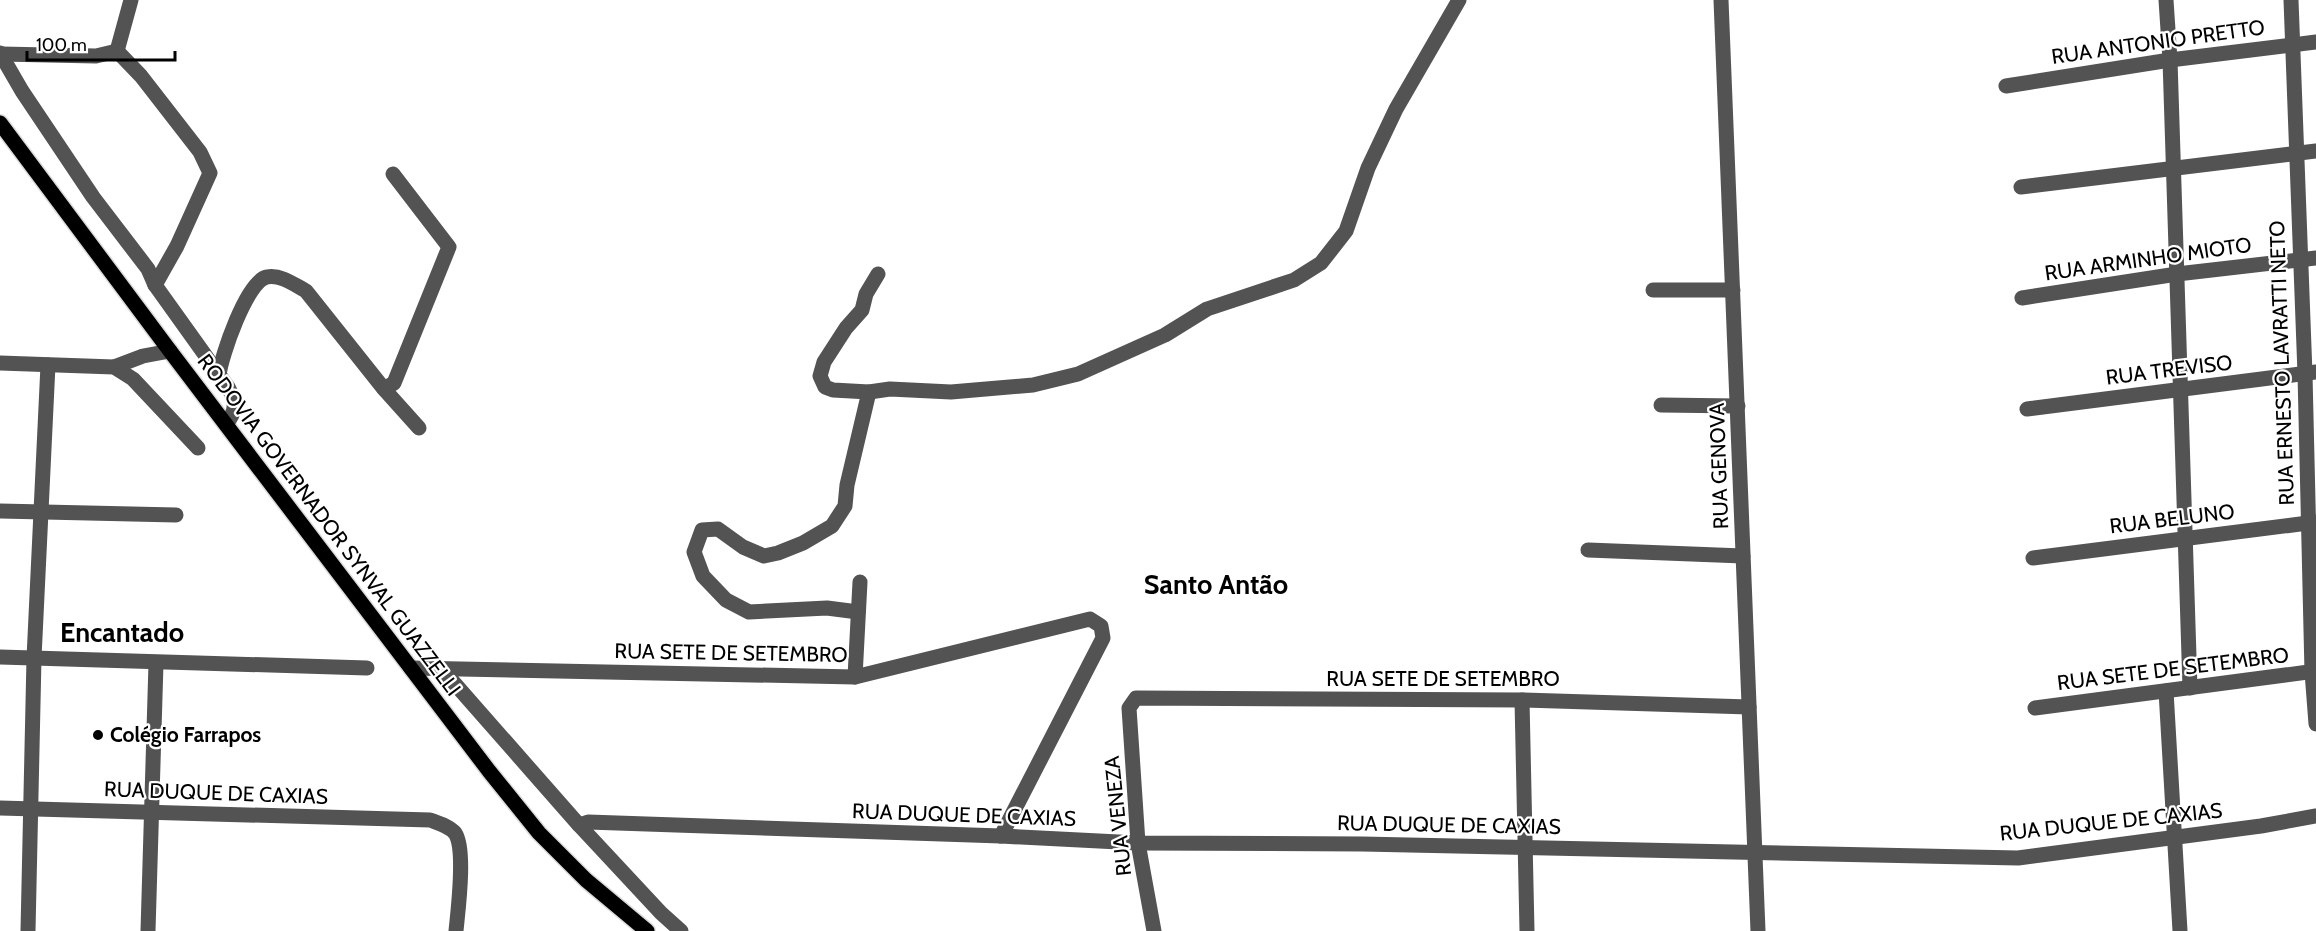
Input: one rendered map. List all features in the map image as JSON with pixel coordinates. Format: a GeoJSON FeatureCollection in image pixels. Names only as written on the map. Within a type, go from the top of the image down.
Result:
{"type":"FeatureCollection","features":[{"type":"Feature","properties":{"kind":"main road","name":"RODOVIA GOVERNADOR SYNVAL GUAZZELLI"},"geometry":{"type":"LineString","coordinates":[[0,123],[170,351],[538,833],[586,880],[647,931]]}},
{"type":"Feature","properties":{"kind":"street"},"geometry":{"type":"LineString","coordinates":[[117,51],[131,0]]}},
{"type":"Feature","properties":{"kind":"street"},"geometry":{"type":"LineString","coordinates":[[878,274],[866,294],[862,310],[846,328],[824,362],[820,376],[825,387],[833,390],[869,392],[890,389],[951,392],[1032,386],[1078,374],[1165,335],[1207,309],[1294,280],[1321,263],[1346,231],[1368,168],[1396,109],[1458,0]]}},
{"type":"Feature","properties":{"kind":"street","name":"RUA GENOVA"},"geometry":{"type":"LineString","coordinates":[[1721,0],[1758,931]]}},
{"type":"Feature","properties":{"kind":"street"},"geometry":{"type":"LineString","coordinates":[[2166,0],[2174,168],[2190,688]]}},
{"type":"Feature","properties":{"kind":"street","name":"RUA ERNESTO LAVRATTI NETO"},"geometry":{"type":"LineString","coordinates":[[2291,0],[2300,260],[2310,373],[2316,724]]}},
{"type":"Feature","properties":{"kind":"street","name":"RUA ANTONIO PRETTO"},"geometry":{"type":"LineString","coordinates":[[2006,86],[2170,60],[2316,42]]}},
{"type":"Feature","properties":{"kind":"street"},"geometry":{"type":"LineString","coordinates":[[1,53],[96,56],[117,51]]}},
{"type":"Feature","properties":{"kind":"street"},"geometry":{"type":"LineString","coordinates":[[117,51],[141,76],[215,168],[155,285]]}},
{"type":"Feature","properties":{"kind":"street"},"geometry":{"type":"LineString","coordinates":[[1,53],[93,197],[148,269],[155,285],[219,375],[235,402],[233,415],[226,424]]}},
{"type":"Feature","properties":{"kind":"street"},"geometry":{"type":"LineString","coordinates":[[2021,187],[2316,151]]}},
{"type":"Feature","properties":{"kind":"street"},"geometry":{"type":"LineString","coordinates":[[384,389],[394,383],[449,247],[393,174]]}},
{"type":"Feature","properties":{"kind":"street","name":"RUA ARMINHO MIOTO"},"geometry":{"type":"LineString","coordinates":[[2022,298],[2177,274],[2316,258]]}},
{"type":"Feature","properties":{"kind":"street"},"geometry":{"type":"LineString","coordinates":[[219,375],[221,360],[247,298],[260,280],[274,277],[290,282],[306,291],[384,389],[419,428]]}},
{"type":"Feature","properties":{"kind":"street"},"geometry":{"type":"LineString","coordinates":[[1653,290],[1733,290]]}},
{"type":"Feature","properties":{"kind":"street"},"geometry":{"type":"LineString","coordinates":[[0,363],[114,368],[143,356],[170,351]]}},
{"type":"Feature","properties":{"kind":"street"},"geometry":{"type":"LineString","coordinates":[[28,931],[34,658],[48,365]]}},
{"type":"Feature","properties":{"kind":"street"},"geometry":{"type":"LineString","coordinates":[[114,368],[133,379],[198,448]]}},
{"type":"Feature","properties":{"kind":"street","name":"RUA TREVISO"},"geometry":{"type":"LineString","coordinates":[[2027,410],[2310,373]]}},
{"type":"Feature","properties":{"kind":"street"},"geometry":{"type":"LineString","coordinates":[[858,612],[827,608],[749,612],[726,600],[703,576],[694,552],[702,530],[718,529],[743,547],[764,556],[803,543],[832,526],[845,506],[869,392]]}},
{"type":"Feature","properties":{"kind":"street"},"geometry":{"type":"LineString","coordinates":[[1661,405],[1738,406]]}},
{"type":"Feature","properties":{"kind":"street"},"geometry":{"type":"LineString","coordinates":[[0,511],[176,515]]}},
{"type":"Feature","properties":{"kind":"street","name":"RUA BELUNO"},"geometry":{"type":"LineString","coordinates":[[2033,558],[2313,523]]}},
{"type":"Feature","properties":{"kind":"street"},"geometry":{"type":"LineString","coordinates":[[1588,550],[1743,556]]}},
{"type":"Feature","properties":{"kind":"street"},"geometry":{"type":"LineString","coordinates":[[855,677],[860,582]]}},
{"type":"Feature","properties":{"kind":"street","name":"RUA SETE DE SETEMBRO"},"geometry":{"type":"LineString","coordinates":[[411,668],[855,677],[1090,619],[1101,626],[1103,638],[1001,836]]}},
{"type":"Feature","properties":{"kind":"street"},"geometry":{"type":"LineString","coordinates":[[0,657],[367,668]]}},
{"type":"Feature","properties":{"kind":"street"},"geometry":{"type":"LineString","coordinates":[[148,931],[156,663]]}},
{"type":"Feature","properties":{"kind":"street"},"geometry":{"type":"LineString","coordinates":[[441,668],[579,825],[661,913],[681,931]]}},
{"type":"Feature","properties":{"kind":"street","name":"RUA SETE DE SETEMBRO"},"geometry":{"type":"LineString","coordinates":[[2034,708],[2314,671]]}},
{"type":"Feature","properties":{"kind":"street"},"geometry":{"type":"LineString","coordinates":[[2166,691],[2180,931]]}},
{"type":"Feature","properties":{"kind":"street","name":"RUA SETE DE SETEMBRO"},"geometry":{"type":"LineString","coordinates":[[1136,698],[1522,700],[1749,706]]}},
{"type":"Feature","properties":{"kind":"street","name":"RUA VENEZA"},"geometry":{"type":"LineString","coordinates":[[1136,698],[1129,708],[1138,843],[1154,931]]}},
{"type":"Feature","properties":{"kind":"street"},"geometry":{"type":"LineString","coordinates":[[1522,700],[1527,847],[1527,931]]}},
{"type":"Feature","properties":{"kind":"street","name":"RUA DUQUE DE CAXIAS"},"geometry":{"type":"LineString","coordinates":[[0,808],[430,820],[454,833],[461,849],[456,931]]}},
{"type":"Feature","properties":{"kind":"street","name":"RUA DUQUE DE CAXIAS"},"geometry":{"type":"LineString","coordinates":[[579,825],[588,822],[1138,843],[1527,847],[2018,858],[2316,816]]}},
{"type":"Feature","properties":{"kind":"place","name":"Colégio Farrapos"},"geometry":{"type":"Point","coordinates":[98,735]}},
{"type":"Feature","properties":{"kind":"district","name":"Santo Antão"},"geometry":{"type":"Point","coordinates":[1216,585]}},
{"type":"Feature","properties":{"kind":"district","name":"Encantado"},"geometry":{"type":"Point","coordinates":[122,633]}}]}
